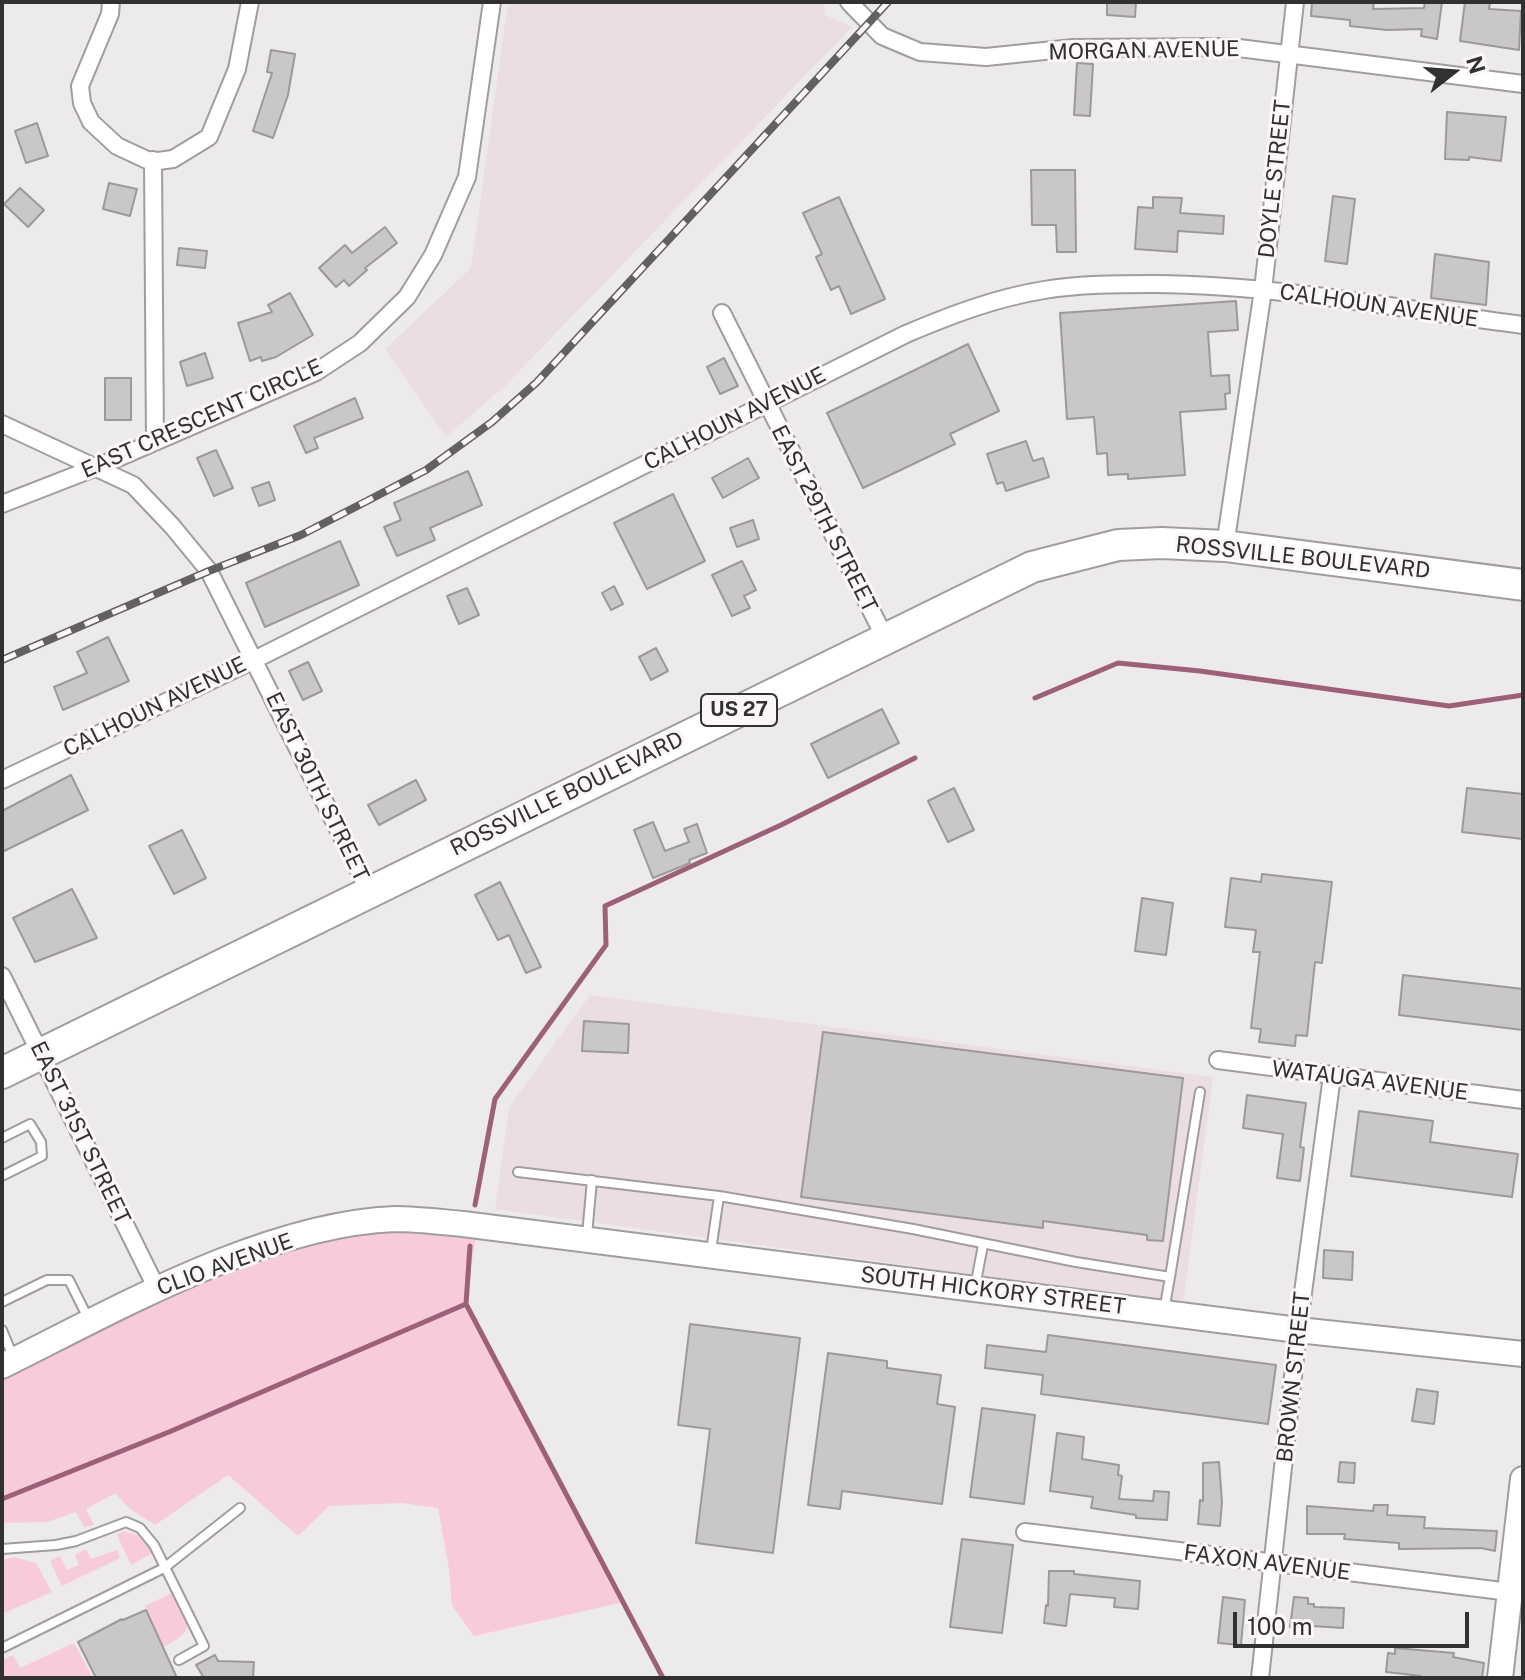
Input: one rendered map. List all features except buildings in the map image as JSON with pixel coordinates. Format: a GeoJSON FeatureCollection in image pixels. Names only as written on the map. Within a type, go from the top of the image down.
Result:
{"type":"FeatureCollection","features":[{"type":"Feature","properties":{"kind":"highway","name":"ROSSVILLE BOULEVARD"},"geometry":{"type":"LineString","coordinates":[[2,1073],[1032,567],[1118,545],[1162,543],[1225,546],[1523,585]]}},
{"type":"Feature","properties":{"kind":"street"},"geometry":{"type":"LineString","coordinates":[[111,2],[110,14],[80,86],[82,103],[91,122],[117,146],[147,160],[173,159],[209,137],[237,69],[250,2]]}},
{"type":"Feature","properties":{"kind":"street","name":"EAST CRESCENT CIRCLE"},"geometry":{"type":"LineString","coordinates":[[2,504],[97,467],[316,372],[360,343],[407,297],[433,255],[467,177],[492,2]]}},
{"type":"Feature","properties":{"kind":"street","name":"MORGAN AVENUE"},"geometry":{"type":"LineString","coordinates":[[849,2],[882,36],[920,52],[986,57],[1073,48],[1231,47],[1523,84]]}},
{"type":"Feature","properties":{"kind":"street","name":"DOYLE STREET"},"geometry":{"type":"LineString","coordinates":[[1225,546],[1263,290],[1295,2]]}},
{"type":"Feature","properties":{"kind":"street"},"geometry":{"type":"LineString","coordinates":[[153,160],[155,442]]}},
{"type":"Feature","properties":{"kind":"street","name":"CALHOUN AVENUE"},"geometry":{"type":"LineString","coordinates":[[2,780],[254,660],[906,334],[976,305],[1046,290],[1116,284],[1181,285],[1263,290],[1523,325]]}},
{"type":"Feature","properties":{"kind":"street","name":"EAST 29TH STREET"},"geometry":{"type":"LineString","coordinates":[[722,313],[885,638]]}},
{"type":"Feature","properties":{"kind":"street","name":"EAST 30TH STREET"},"geometry":{"type":"LineString","coordinates":[[2,424],[133,485],[209,571],[369,891]]}},
{"type":"Feature","properties":{"kind":"street","name":"EAST 31ST STREET"},"geometry":{"type":"LineString","coordinates":[[2,976],[157,1289]]}},
{"type":"Feature","properties":{"kind":"street","name":"WATAUGA AVENUE"},"geometry":{"type":"LineString","coordinates":[[1218,1060],[1523,1100]]}},
{"type":"Feature","properties":{"kind":"street","name":"BROWN STREET"},"geometry":{"type":"LineString","coordinates":[[1260,1678],[1298,1330],[1332,1076]]}},
{"type":"Feature","properties":{"kind":"street","name":"CLIO AVENUE"},"geometry":{"type":"LineString","coordinates":[[8,1362],[157,1289],[266,1245],[333,1228],[396,1219],[463,1224]]}},
{"type":"Feature","properties":{"kind":"street","name":"SOUTH HICKORY STREET"},"geometry":{"type":"LineString","coordinates":[[463,1224],[1298,1330],[1523,1354]]}},
{"type":"Feature","properties":{"kind":"street"},"geometry":{"type":"LineString","coordinates":[[1500,1678],[1523,1479]]}},
{"type":"Feature","properties":{"kind":"street","name":"FAXON AVENUE"},"geometry":{"type":"LineString","coordinates":[[1025,1532],[1510,1592]]}},
{"type":"Feature","properties":{"kind":"lane"},"geometry":{"type":"LineString","coordinates":[[1164,1312],[1200,1092]]}},
{"type":"Feature","properties":{"kind":"lane"},"geometry":{"type":"LineString","coordinates":[[2,1138],[30,1124],[41,1142],[42,1156],[2,1176]]}},
{"type":"Feature","properties":{"kind":"lane"},"geometry":{"type":"LineString","coordinates":[[518,1172],[719,1196],[1170,1277]]}},
{"type":"Feature","properties":{"kind":"lane"},"geometry":{"type":"LineString","coordinates":[[587,1240],[592,1180]]}},
{"type":"Feature","properties":{"kind":"lane"},"geometry":{"type":"LineString","coordinates":[[710,1255],[719,1196]]}},
{"type":"Feature","properties":{"kind":"lane"},"geometry":{"type":"LineString","coordinates":[[974,1289],[983,1245]]}},
{"type":"Feature","properties":{"kind":"lane"},"geometry":{"type":"LineString","coordinates":[[2,1302],[47,1280],[69,1280],[90,1322]]}},
{"type":"Feature","properties":{"kind":"lane"},"geometry":{"type":"LineString","coordinates":[[2,1330],[8,1362]]}},
{"type":"Feature","properties":{"kind":"lane"},"geometry":{"type":"LineString","coordinates":[[2,1648],[164,1568],[240,1508]]}},
{"type":"Feature","properties":{"kind":"lane"},"geometry":{"type":"LineString","coordinates":[[2,1549],[66,1543],[126,1522],[140,1528],[154,1545],[204,1646],[179,1660]]}},
{"type":"Feature","properties":{"kind":"shaded area"},"geometry":{"type":"Polygon","coordinates":[[[508,2],[824,2],[825,15],[852,27],[504,387],[446,437],[385,349],[471,268],[508,2]]]}},
{"type":"Feature","properties":{"kind":"shaded area"},"geometry":{"type":"Polygon","coordinates":[[[590,995],[1213,1077],[1183,1303],[495,1209],[509,1107],[590,995]]]}},
{"type":"Feature","properties":{"kind":"shaded area"},"geometry":{"type":"Polygon","coordinates":[[[381,1231],[445,1231],[476,1236],[465,1306],[620,1603],[474,1636],[452,1605],[438,1508],[402,1503],[329,1506],[298,1536],[228,1475],[155,1525],[129,1508],[116,1493],[86,1509],[94,1525],[84,1527],[76,1512],[47,1522],[2,1523],[2,1375],[183,1286],[287,1250],[381,1231]]]}},
{"type":"Feature","properties":{"kind":"shaded area"},"geometry":{"type":"Polygon","coordinates":[[[123,1531],[144,1537],[152,1553],[131,1565],[117,1535],[123,1531]]]}},
{"type":"Feature","properties":{"kind":"shaded area"},"geometry":{"type":"Polygon","coordinates":[[[86,1549],[91,1559],[117,1550],[120,1558],[62,1586],[50,1561],[60,1556],[67,1570],[79,1565],[75,1555],[86,1549]]]}},
{"type":"Feature","properties":{"kind":"shaded area"},"geometry":{"type":"Polygon","coordinates":[[[13,1557],[36,1563],[52,1592],[2,1614],[2,1560],[13,1557]]]}},
{"type":"Feature","properties":{"kind":"shaded area"},"geometry":{"type":"Polygon","coordinates":[[[174,1592],[184,1611],[186,1630],[182,1636],[163,1647],[145,1606],[174,1592]]]}},
{"type":"Feature","properties":{"kind":"shaded area"},"geometry":{"type":"Polygon","coordinates":[[[74,1643],[93,1678],[3,1678],[2,1660],[13,1655],[20,1668],[74,1643]]]}},
{"type":"Feature","properties":{"kind":"waterway"},"geometry":{"type":"LineString","coordinates":[[1035,698],[1118,663],[1200,671],[1449,706],[1523,695]]}},
{"type":"Feature","properties":{"kind":"waterway"},"geometry":{"type":"LineString","coordinates":[[475,1205],[495,1099],[606,945],[605,906],[781,825],[915,758]]}},
{"type":"Feature","properties":{"kind":"waterway"},"geometry":{"type":"LineString","coordinates":[[470,1246],[466,1304],[663,1678]]}},
{"type":"Feature","properties":{"kind":"waterway"},"geometry":{"type":"LineString","coordinates":[[2,1499],[169,1432],[466,1304]]}},
{"type":"Feature","properties":{"kind":"railway"},"geometry":{"type":"LineString","coordinates":[[2,660],[301,535],[426,470],[492,422],[537,382],[888,2]]}}]}
